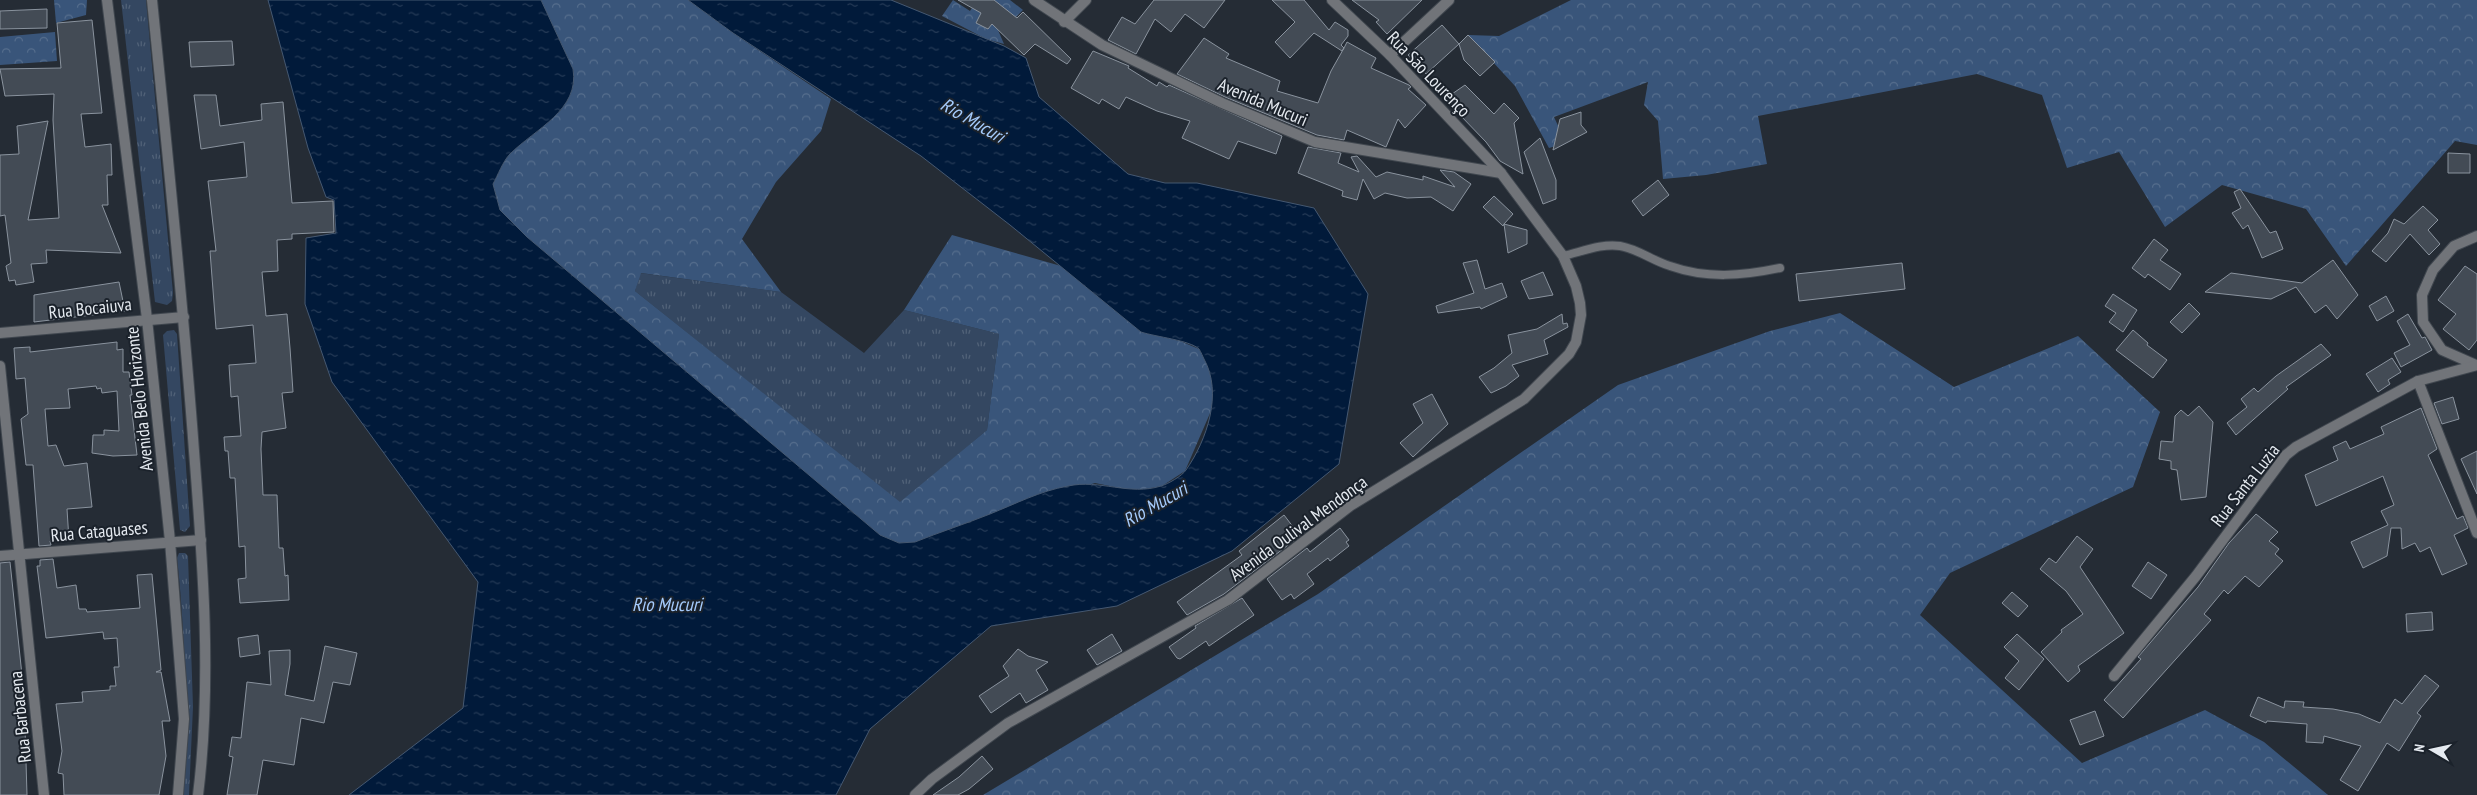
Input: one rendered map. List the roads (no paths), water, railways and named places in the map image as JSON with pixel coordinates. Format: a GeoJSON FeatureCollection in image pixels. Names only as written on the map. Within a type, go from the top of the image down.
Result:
{"type":"FeatureCollection","features":[{"type":"Feature","properties":{"kind":"street","name":"Avenida Belo Horizonte"},"geometry":{"type":"LineString","coordinates":[[107,0],[147,319],[170,541],[184,718],[178,795]]}},
{"type":"Feature","properties":{"kind":"street"},"geometry":{"type":"LineString","coordinates":[[152,0],[184,317],[201,540],[206,663],[198,795]]}},
{"type":"Feature","properties":{"kind":"street","name":"Avenida Mucuri"},"geometry":{"type":"LineString","coordinates":[[1034,0],[1064,22],[1102,45],[1222,103],[1315,142],[1502,173]]}},
{"type":"Feature","properties":{"kind":"street"},"geometry":{"type":"LineString","coordinates":[[1064,22],[1086,0]]}},
{"type":"Feature","properties":{"kind":"street","name":"Rua São Lourenço"},"geometry":{"type":"LineString","coordinates":[[1332,0],[1390,55],[1502,173]]}},
{"type":"Feature","properties":{"kind":"street"},"geometry":{"type":"LineString","coordinates":[[1390,55],[1449,0]]}},
{"type":"Feature","properties":{"kind":"street","name":"Avenida Oulival Mendonça"},"geometry":{"type":"LineString","coordinates":[[915,795],[932,779],[1008,723],[1228,600],[1350,506],[1524,399],[1569,354],[1576,342],[1581,315],[1576,286],[1563,256],[1502,173]]}},
{"type":"Feature","properties":{"kind":"street"},"geometry":{"type":"LineString","coordinates":[[2477,236],[2454,246],[2433,270],[2422,295],[2423,322],[2442,350],[2477,365]]}},
{"type":"Feature","properties":{"kind":"street","name":"Rua Bocaiuva"},"geometry":{"type":"LineString","coordinates":[[0,334],[184,317]]}},
{"type":"Feature","properties":{"kind":"street","name":"Rua Santa Luzia"},"geometry":{"type":"LineString","coordinates":[[2114,676],[2196,576],[2286,455],[2296,447],[2418,381],[2477,365]]}},
{"type":"Feature","properties":{"kind":"street","name":"Rua Barbacena"},"geometry":{"type":"LineString","coordinates":[[0,366],[44,795]]}},
{"type":"Feature","properties":{"kind":"street"},"geometry":{"type":"LineString","coordinates":[[2418,381],[2477,533]]}},
{"type":"Feature","properties":{"kind":"street","name":"Rua Cataguases"},"geometry":{"type":"LineString","coordinates":[[0,556],[201,540]]}},
{"type":"Feature","properties":{"kind":"lane"},"geometry":{"type":"LineString","coordinates":[[1563,256],[1607,246],[1619,246],[1671,267],[1711,275],[1751,274],[1780,268]]}},
{"type":"Feature","properties":{"kind":"water","name":"Rio Mucuri"},"geometry":{"type":"Polygon","coordinates":[[[268,0],[541,0],[573,69],[573,83],[570,96],[554,118],[507,157],[493,184],[500,210],[527,237],[880,535],[899,543],[915,542],[1058,488],[1092,484],[1126,489],[1149,489],[1171,482],[1186,470],[1194,458],[1206,431],[1212,401],[1210,372],[1199,349],[1180,341],[1141,332],[1010,225],[921,156],[733,33],[688,0],[891,0],[1004,46],[1026,58],[1039,97],[1128,174],[1165,183],[1197,183],[1314,208],[1368,294],[1339,464],[1232,551],[1117,606],[991,626],[870,729],[836,795],[349,795],[463,708],[478,582],[332,382],[305,304],[306,238],[336,233],[334,200],[326,197],[308,148],[268,0]]]}}]}
